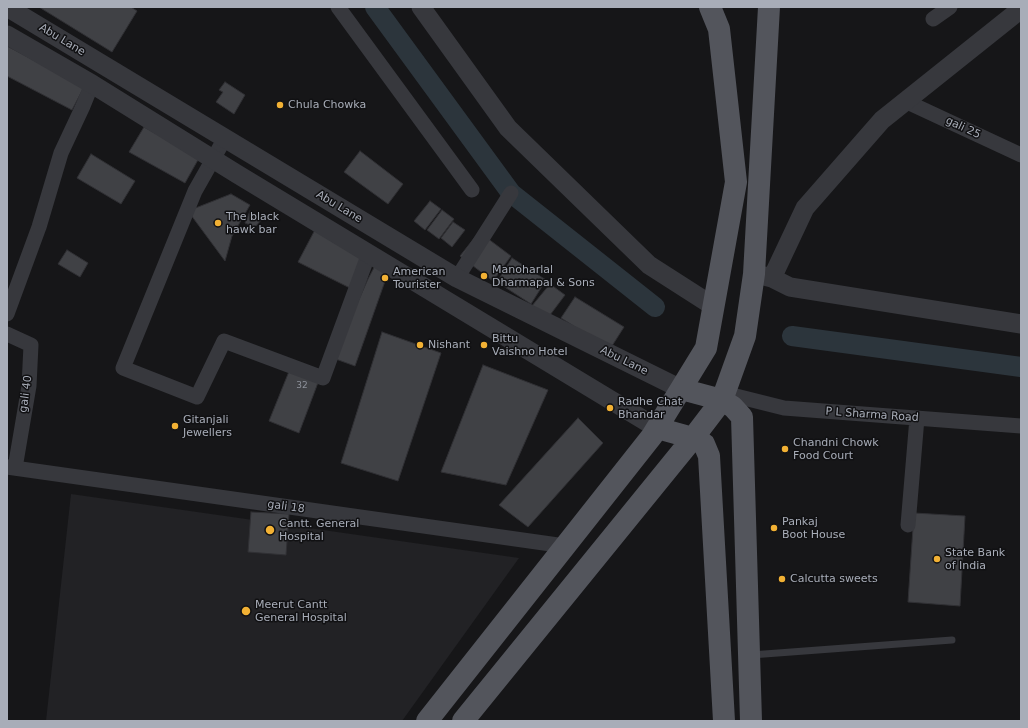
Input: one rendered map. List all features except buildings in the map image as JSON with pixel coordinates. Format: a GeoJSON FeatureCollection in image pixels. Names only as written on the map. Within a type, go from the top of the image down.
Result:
{"type":"FeatureCollection","features":[{"type":"Feature","properties":{"kind":"main road"},"geometry":{"type":"LineString","coordinates":[[427,721],[657,428],[706,348],[736,182],[718,29],[710,7]]}},
{"type":"Feature","properties":{"kind":"main road"},"geometry":{"type":"LineString","coordinates":[[463,721],[693,438],[723,396],[745,336],[763,276],[770,7]]}},
{"type":"Feature","properties":{"kind":"main road"},"geometry":{"type":"LineString","coordinates":[[681,390],[723,396],[742,417],[751,721]]}},
{"type":"Feature","properties":{"kind":"main road"},"geometry":{"type":"LineString","coordinates":[[657,428],[693,438],[704,444],[709,456],[724,721]]}},
{"type":"Feature","properties":{"kind":"street","name":"Abu Lane"},"geometry":{"type":"LineString","coordinates":[[7,7],[457,278],[681,390]]}},
{"type":"Feature","properties":{"kind":"street"},"geometry":{"type":"LineString","coordinates":[[338,7],[472,190]]}},
{"type":"Feature","properties":{"kind":"street"},"geometry":{"type":"LineString","coordinates":[[421,7],[508,128],[649,265],[713,306]]}},
{"type":"Feature","properties":{"kind":"street"},"geometry":{"type":"LineString","coordinates":[[933,19],[950,7]]}},
{"type":"Feature","properties":{"kind":"street"},"geometry":{"type":"LineString","coordinates":[[1021,9],[905,100],[882,120],[805,208],[763,276],[790,287],[1021,324]]}},
{"type":"Feature","properties":{"kind":"street","name":"Abu Lane"},"geometry":{"type":"LineString","coordinates":[[7,35],[92,84],[657,428]]}},
{"type":"Feature","properties":{"kind":"street"},"geometry":{"type":"LineString","coordinates":[[7,314],[39,227],[61,153],[84,106],[92,84]]}},
{"type":"Feature","properties":{"kind":"street","name":"gali 25"},"geometry":{"type":"LineString","coordinates":[[905,100],[1021,154]]}},
{"type":"Feature","properties":{"kind":"street"},"geometry":{"type":"LineString","coordinates":[[224,138],[195,191],[123,368],[197,397],[224,341],[323,378],[369,253]]}},
{"type":"Feature","properties":{"kind":"street"},"geometry":{"type":"LineString","coordinates":[[457,278],[511,193]]}},
{"type":"Feature","properties":{"kind":"street","name":"gali 40"},"geometry":{"type":"LineString","coordinates":[[7,334],[31,345],[29,386],[11,468]]}},
{"type":"Feature","properties":{"kind":"street","name":"P L Sharma Road"},"geometry":{"type":"LineString","coordinates":[[723,396],[784,408],[1021,426]]}},
{"type":"Feature","properties":{"kind":"street"},"geometry":{"type":"LineString","coordinates":[[908,525],[917,418]]}},
{"type":"Feature","properties":{"kind":"street","name":"gali 18"},"geometry":{"type":"LineString","coordinates":[[11,468],[565,546]]}},
{"type":"Feature","properties":{"kind":"lane"},"geometry":{"type":"LineString","coordinates":[[749,655],[952,640]]}},
{"type":"Feature","properties":{"kind":"shaded area","name":"Meerut Cantt General Hospital"},"geometry":{"type":"Polygon","coordinates":[[[71,494],[519,558],[402,721],[46,721],[71,494]]]}},
{"type":"Feature","properties":{"kind":"waterway"},"geometry":{"type":"LineString","coordinates":[[375,7],[511,193],[655,307]]}},
{"type":"Feature","properties":{"kind":"waterway"},"geometry":{"type":"LineString","coordinates":[[792,336],[1021,367]]}},
{"type":"Feature","properties":{"kind":"place","name":"Chula Chowka"},"geometry":{"type":"Point","coordinates":[280,105]}},
{"type":"Feature","properties":{"kind":"place","name":"The black hawk bar"},"geometry":{"type":"Point","coordinates":[218,223]}},
{"type":"Feature","properties":{"kind":"place","name":"Manoharlal Dharmapal & Sons"},"geometry":{"type":"Point","coordinates":[484,276]}},
{"type":"Feature","properties":{"kind":"place","name":"American Tourister"},"geometry":{"type":"Point","coordinates":[385,278]}},
{"type":"Feature","properties":{"kind":"place","name":"Nishant"},"geometry":{"type":"Point","coordinates":[420,345]}},
{"type":"Feature","properties":{"kind":"place","name":"Bittu Vaishno Hotel"},"geometry":{"type":"Point","coordinates":[484,345]}},
{"type":"Feature","properties":{"kind":"place","name":"Radhe Chat Bhandar"},"geometry":{"type":"Point","coordinates":[610,408]}},
{"type":"Feature","properties":{"kind":"place","name":"Gitanjali Jewellers"},"geometry":{"type":"Point","coordinates":[175,426]}},
{"type":"Feature","properties":{"kind":"place","name":"Chandni Chowk Food Court"},"geometry":{"type":"Point","coordinates":[785,449]}},
{"type":"Feature","properties":{"kind":"place","name":"Pankaj Boot House"},"geometry":{"type":"Point","coordinates":[774,528]}},
{"type":"Feature","properties":{"kind":"place","name":"Cantt. General Hospital"},"geometry":{"type":"Point","coordinates":[270,530]}},
{"type":"Feature","properties":{"kind":"place","name":"State Bank of India"},"geometry":{"type":"Point","coordinates":[937,559]}},
{"type":"Feature","properties":{"kind":"place","name":"Calcutta sweets"},"geometry":{"type":"Point","coordinates":[782,579]}},
{"type":"Feature","properties":{"kind":"place","name":"Meerut Cantt General Hospital"},"geometry":{"type":"Point","coordinates":[246,611]}}]}
